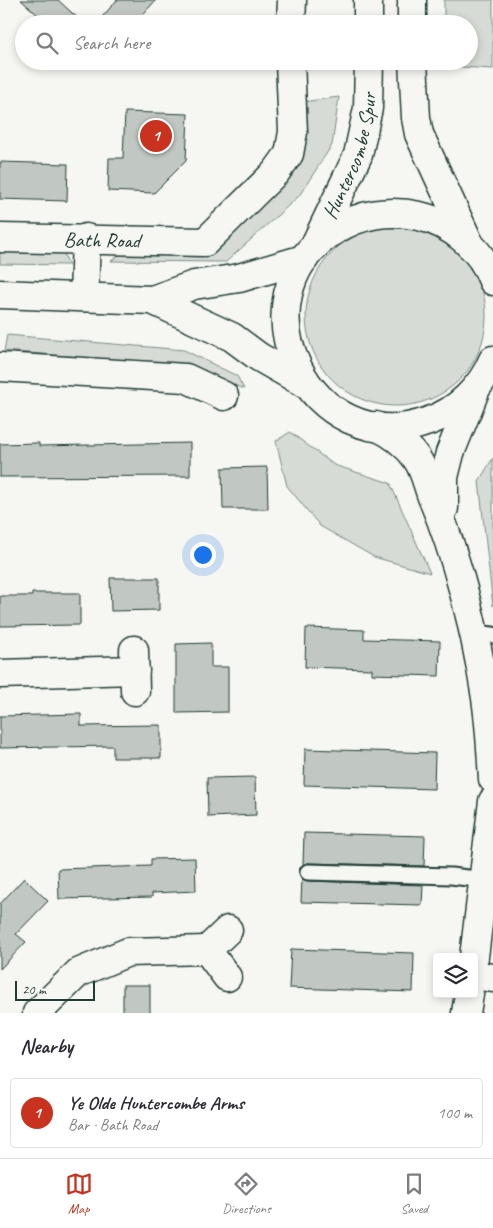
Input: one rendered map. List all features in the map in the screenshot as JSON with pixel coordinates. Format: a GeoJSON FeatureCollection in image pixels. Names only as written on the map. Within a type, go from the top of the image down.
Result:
{"type":"FeatureCollection","features":[{"type":"Feature","properties":{"kind":"main road"},"geometry":{"type":"LineString","coordinates":[[291,15],[292,0]]}},
{"type":"Feature","properties":{"kind":"main road"},"geometry":{"type":"LineString","coordinates":[[368,0],[368,15]]}},
{"type":"Feature","properties":{"kind":"main road"},"geometry":{"type":"LineString","coordinates":[[412,0],[412,15]]}},
{"type":"Feature","properties":{"kind":"main road","name":"Bath Road"},"geometry":{"type":"LineString","coordinates":[[0,238],[86,238],[205,242],[276,172],[288,154],[293,132],[290,70]]}},
{"type":"Feature","properties":{"kind":"main road","name":"Huntercombe Spur"},"geometry":{"type":"LineString","coordinates":[[306,384],[289,349],[285,314],[294,277],[309,253],[358,155],[368,108],[369,70]]}},
{"type":"Feature","properties":{"kind":"main road"},"geometry":{"type":"LineString","coordinates":[[413,70],[416,118],[419,134],[485,263]]}},
{"type":"Feature","properties":{"kind":"main road"},"geometry":{"type":"LineString","coordinates":[[152,300],[194,285],[239,278],[309,253],[344,224],[361,217],[396,212],[432,220],[458,234],[485,263]]}},
{"type":"Feature","properties":{"kind":"main road"},"geometry":{"type":"LineString","coordinates":[[84,296],[86,238]]}},
{"type":"Feature","properties":{"kind":"main road"},"geometry":{"type":"LineString","coordinates":[[0,294],[152,300],[232,338],[259,357],[306,384],[320,400],[336,412],[356,422],[376,426],[398,428],[429,422],[446,414],[486,375]]}},
{"type":"Feature","properties":{"kind":"main road"},"geometry":{"type":"LineString","coordinates":[[0,367],[186,378],[224,396]]}},
{"type":"Feature","properties":{"kind":"main road"},"geometry":{"type":"LineString","coordinates":[[443,519],[444,477],[450,453],[486,375]]}},
{"type":"Feature","properties":{"kind":"main road"},"geometry":{"type":"LineString","coordinates":[[376,426],[390,432],[402,442],[416,458],[428,480],[431,495],[443,519],[483,634],[493,779]]}},
{"type":"Feature","properties":{"kind":"main road"},"geometry":{"type":"LineString","coordinates":[[0,674],[134,671]]}},
{"type":"Feature","properties":{"kind":"main road"},"geometry":{"type":"LineString","coordinates":[[475,953],[485,880],[493,801]]}},
{"type":"Feature","properties":{"kind":"main road"},"geometry":{"type":"LineString","coordinates":[[37,1013],[78,973],[128,952],[206,950],[228,930]]}},
{"type":"Feature","properties":{"kind":"main road"},"geometry":{"type":"LineString","coordinates":[[206,950],[227,977]]}},
{"type":"Feature","properties":{"kind":"main road"},"geometry":{"type":"LineString","coordinates":[[478,976],[493,978]]}},
{"type":"Feature","properties":{"kind":"main road"},"geometry":{"type":"LineString","coordinates":[[466,1013],[468,998]]}},
{"type":"Feature","properties":{"kind":"lane"},"geometry":{"type":"LineString","coordinates":[[308,872],[451,876],[485,880]]}},
{"type":"Feature","properties":{"kind":"shaded area"},"geometry":{"type":"Polygon","coordinates":[[[444,0],[493,0],[493,69],[478,68],[478,15],[444,15],[444,0]]]}},
{"type":"Feature","properties":{"kind":"shaded area"},"geometry":{"type":"Polygon","coordinates":[[[339,97],[332,145],[299,196],[226,262],[111,261],[123,252],[207,253],[274,189],[302,102],[339,97]]]}},
{"type":"Feature","properties":{"kind":"shaded area"},"geometry":{"type":"Polygon","coordinates":[[[387,226],[405,226],[430,233],[446,241],[460,252],[471,266],[479,282],[486,307],[486,325],[479,350],[471,366],[460,380],[446,391],[422,402],[405,406],[387,406],[370,402],[346,391],[326,373],[310,342],[306,325],[306,307],[310,290],[321,266],[339,246],[370,230],[387,226]]]}},
{"type":"Feature","properties":{"kind":"shaded area"},"geometry":{"type":"Polygon","coordinates":[[[0,249],[62,250],[69,265],[0,264],[0,249]]]}},
{"type":"Feature","properties":{"kind":"shaded area"},"geometry":{"type":"Polygon","coordinates":[[[7,335],[184,350],[237,376],[244,389],[186,365],[4,351],[7,335]]]}},
{"type":"Feature","properties":{"kind":"shaded area"},"geometry":{"type":"Polygon","coordinates":[[[290,432],[334,465],[390,483],[430,573],[374,557],[320,526],[287,486],[276,441],[290,432]]]}},
{"type":"Feature","properties":{"kind":"shaded area"},"geometry":{"type":"Polygon","coordinates":[[[493,458],[493,606],[479,481],[493,458]]]}},
{"type":"Feature","properties":{"kind":"building"},"geometry":{"type":"Polygon","coordinates":[[[21,0],[58,0],[74,15],[38,15],[21,0]]]}},
{"type":"Feature","properties":{"kind":"building"},"geometry":{"type":"Polygon","coordinates":[[[117,0],[156,0],[142,15],[104,15],[117,0]]]}},
{"type":"Feature","properties":{"kind":"building"},"geometry":{"type":"Polygon","coordinates":[[[125,112],[188,114],[186,161],[154,193],[108,191],[109,158],[123,158],[125,112]]]}},
{"type":"Feature","properties":{"kind":"building"},"geometry":{"type":"Polygon","coordinates":[[[0,162],[68,164],[67,201],[0,199],[0,162]]]}},
{"type":"Feature","properties":{"kind":"building"},"geometry":{"type":"Polygon","coordinates":[[[39,443],[39,446],[190,443],[190,476],[0,477],[0,444],[39,443]]]}},
{"type":"Feature","properties":{"kind":"building"},"geometry":{"type":"Polygon","coordinates":[[[267,467],[268,509],[223,509],[222,468],[267,467]]]}},
{"type":"Feature","properties":{"kind":"building"},"geometry":{"type":"Polygon","coordinates":[[[110,578],[159,578],[159,610],[111,611],[110,578]]]}},
{"type":"Feature","properties":{"kind":"building"},"geometry":{"type":"Polygon","coordinates":[[[32,593],[80,593],[80,625],[0,626],[0,596],[32,596],[32,593]]]}},
{"type":"Feature","properties":{"kind":"building"},"geometry":{"type":"Polygon","coordinates":[[[306,628],[364,630],[364,639],[440,641],[439,676],[372,674],[372,669],[305,667],[306,628]]]}},
{"type":"Feature","properties":{"kind":"building"},"geometry":{"type":"Polygon","coordinates":[[[211,643],[211,667],[228,667],[228,712],[176,713],[176,644],[211,643]]]}},
{"type":"Feature","properties":{"kind":"building"},"geometry":{"type":"Polygon","coordinates":[[[81,714],[81,726],[161,725],[161,758],[113,758],[113,746],[0,748],[0,716],[81,714]]]}},
{"type":"Feature","properties":{"kind":"building"},"geometry":{"type":"Polygon","coordinates":[[[305,749],[435,753],[434,789],[304,785],[305,749]]]}},
{"type":"Feature","properties":{"kind":"building"},"geometry":{"type":"Polygon","coordinates":[[[255,777],[256,815],[208,817],[207,778],[255,777]]]}},
{"type":"Feature","properties":{"kind":"building"},"geometry":{"type":"Polygon","coordinates":[[[304,833],[425,836],[424,866],[308,863],[303,865],[304,833]]]}},
{"type":"Feature","properties":{"kind":"building"},"geometry":{"type":"Polygon","coordinates":[[[195,858],[196,891],[152,893],[152,897],[59,899],[58,869],[151,866],[151,859],[195,858]]]}},
{"type":"Feature","properties":{"kind":"building"},"geometry":{"type":"Polygon","coordinates":[[[24,878],[48,901],[16,934],[26,942],[0,969],[0,904],[24,878]]]}},
{"type":"Feature","properties":{"kind":"building"},"geometry":{"type":"Polygon","coordinates":[[[302,879],[308,881],[423,885],[422,905],[301,902],[302,879]]]}},
{"type":"Feature","properties":{"kind":"building"},"geometry":{"type":"Polygon","coordinates":[[[291,949],[414,953],[413,992],[289,988],[291,949]]]}},
{"type":"Feature","properties":{"kind":"building"},"geometry":{"type":"Polygon","coordinates":[[[123,985],[150,985],[150,1013],[123,1013],[123,985]]]}},
{"type":"Feature","properties":{"kind":"place","name":"Ye Olde Huntercombe Arms"},"geometry":{"type":"Point","coordinates":[156,136]}}]}
